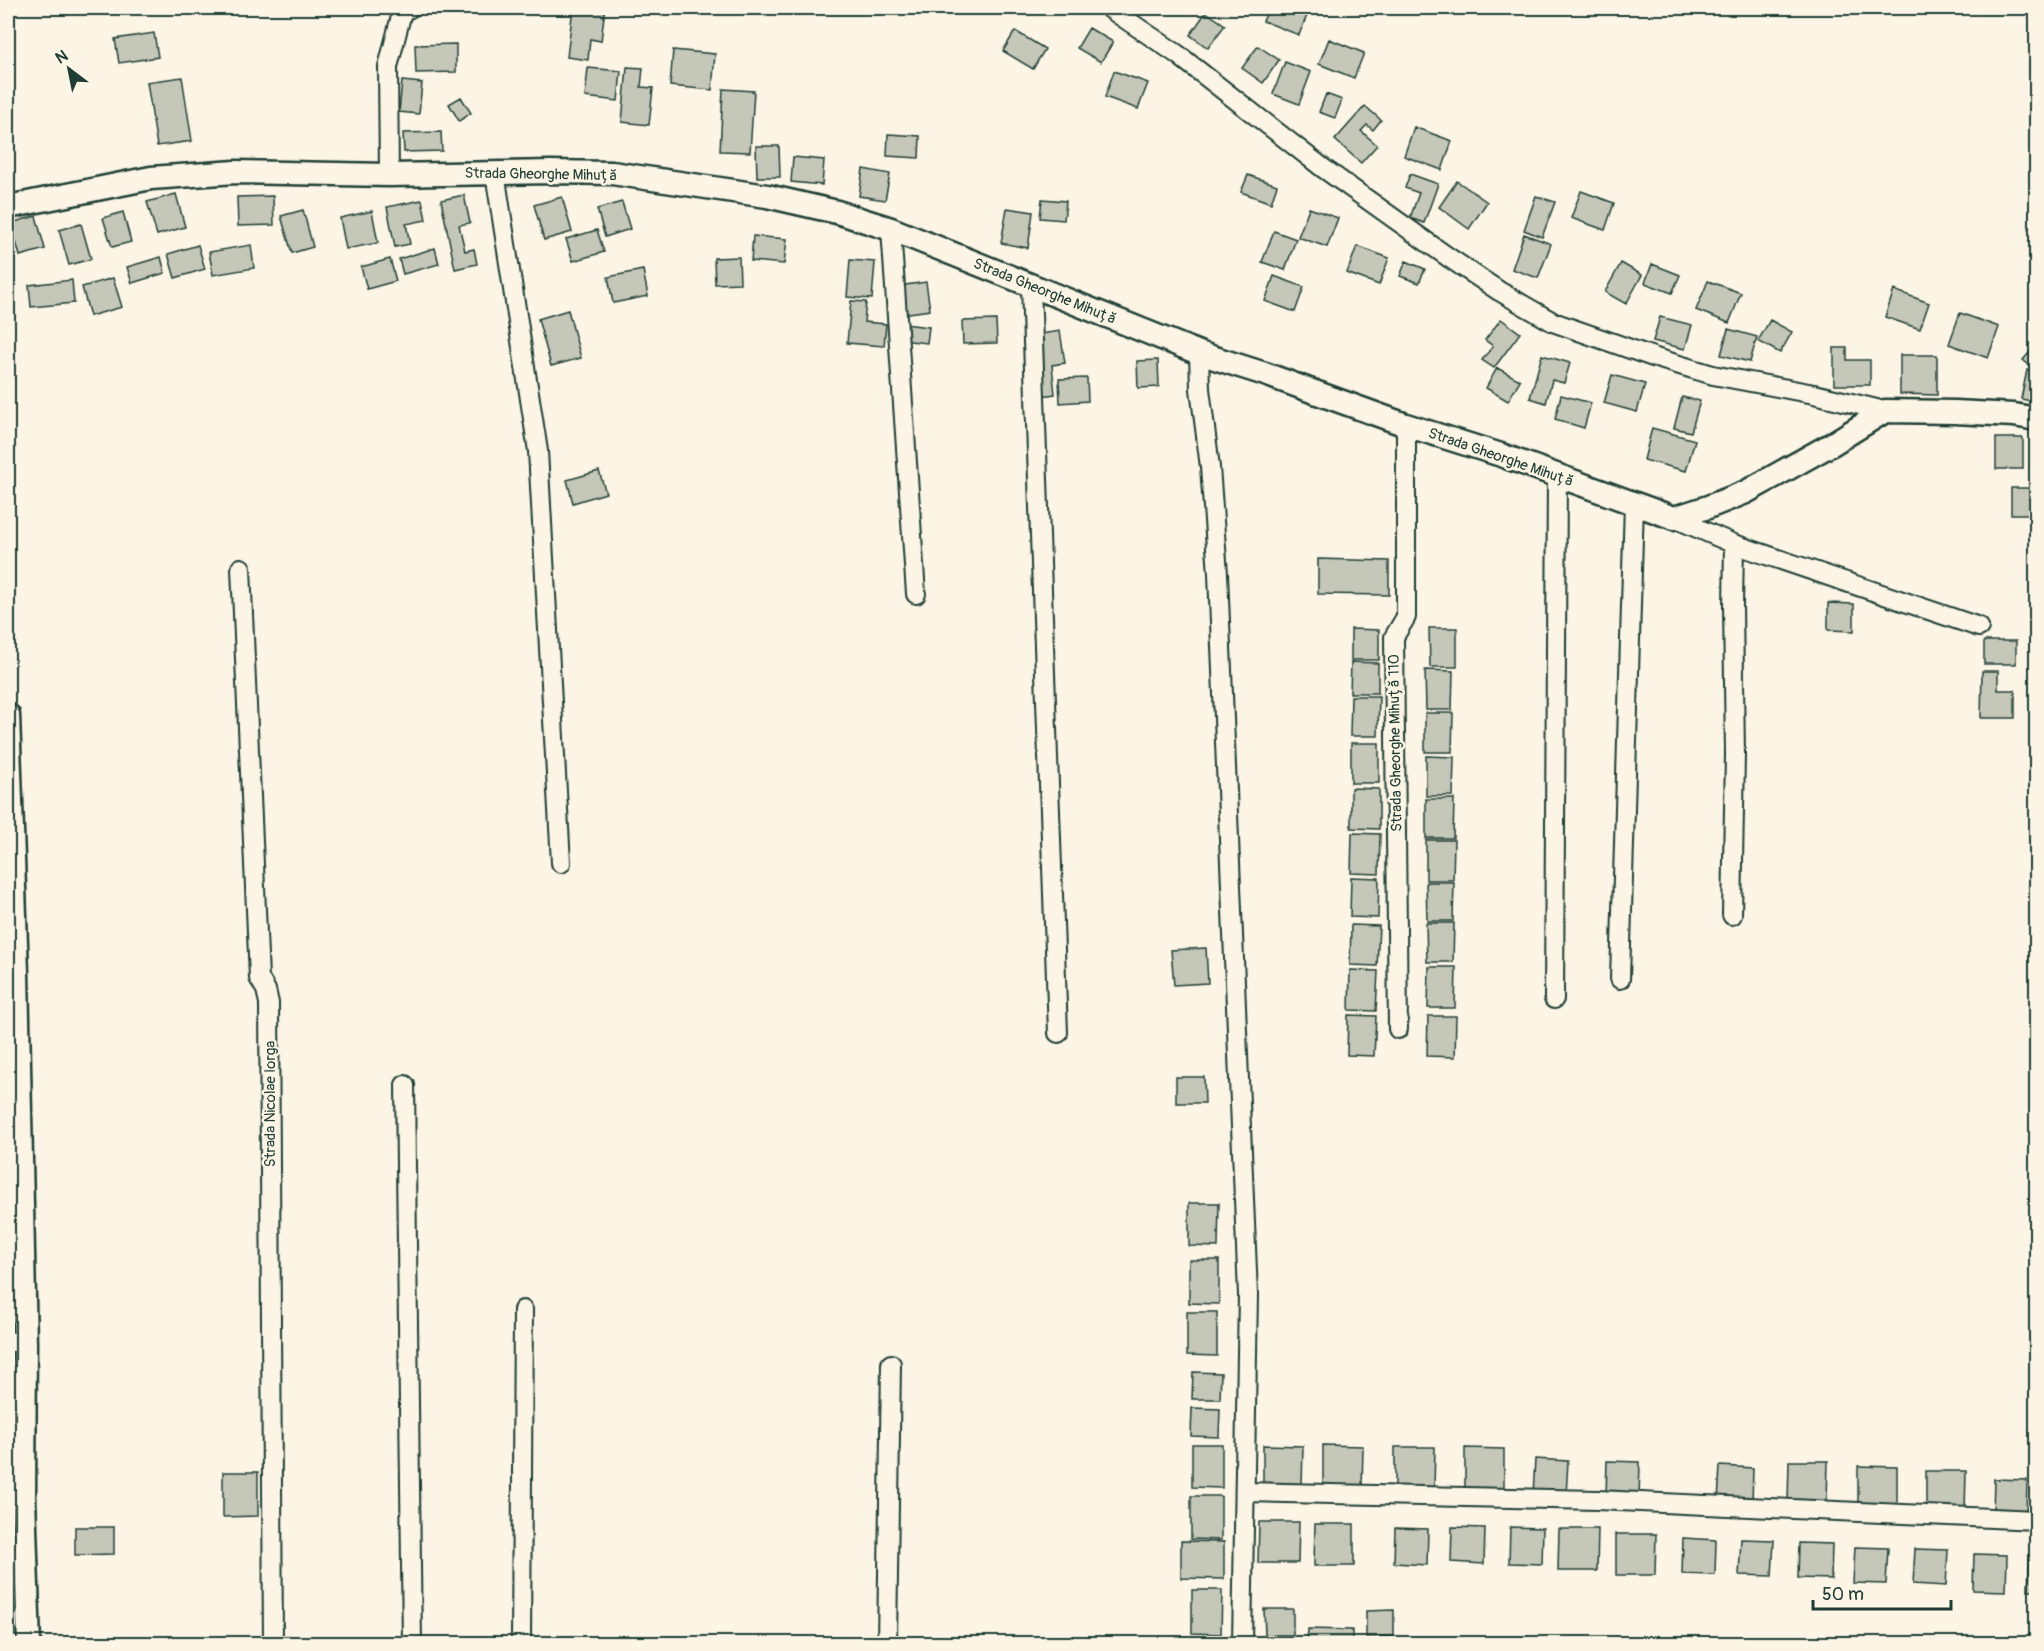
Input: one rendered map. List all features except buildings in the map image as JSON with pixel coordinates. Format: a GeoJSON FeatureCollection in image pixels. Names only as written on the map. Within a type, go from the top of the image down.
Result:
{"type":"FeatureCollection","features":[{"type":"Feature","properties":{"kind":"street"},"geometry":{"type":"LineString","coordinates":[[1109,8],[1177,54],[1323,168],[1448,257],[1499,291],[1553,322],[1713,375],[1814,394],[1885,411],[1979,413],[2037,419]]}},
{"type":"Feature","properties":{"kind":"street"},"geometry":{"type":"LineString","coordinates":[[389,175],[388,68],[404,9]]}},
{"type":"Feature","properties":{"kind":"street","name":"Strada Gheorghe Mihuță"},"geometry":{"type":"LineString","coordinates":[[8,207],[140,180],[235,172],[389,175],[612,173],[767,196],[837,212],[891,229],[1199,353],[1557,475],[1674,518]]}},
{"type":"Feature","properties":{"kind":"street"},"geometry":{"type":"LineString","coordinates":[[495,173],[538,451],[561,863]]}},
{"type":"Feature","properties":{"kind":"street"},"geometry":{"type":"LineString","coordinates":[[891,229],[916,594]]}},
{"type":"Feature","properties":{"kind":"street"},"geometry":{"type":"LineString","coordinates":[[1031,286],[1058,1033]]}},
{"type":"Feature","properties":{"kind":"street"},"geometry":{"type":"LineString","coordinates":[[1199,353],[1200,388],[1210,468],[1218,574],[1248,1283],[1242,1644]]}},
{"type":"Feature","properties":{"kind":"street"},"geometry":{"type":"LineString","coordinates":[[1674,518],[1746,492],[1832,444],[1885,411]]}},
{"type":"Feature","properties":{"kind":"street","name":"Strada Gheorghe Mihuță 110"},"geometry":{"type":"LineString","coordinates":[[1398,1029],[1394,638],[1406,617],[1406,425]]}},
{"type":"Feature","properties":{"kind":"street"},"geometry":{"type":"LineString","coordinates":[[1554,999],[1557,475]]}},
{"type":"Feature","properties":{"kind":"street"},"geometry":{"type":"LineString","coordinates":[[1620,979],[1634,503]]}},
{"type":"Feature","properties":{"kind":"street"},"geometry":{"type":"LineString","coordinates":[[1674,518],[1734,543],[1979,627]]}},
{"type":"Feature","properties":{"kind":"street"},"geometry":{"type":"LineString","coordinates":[[1732,915],[1736,754],[1734,543]]}},
{"type":"Feature","properties":{"kind":"street","name":"Strada Nicolae Iorga"},"geometry":{"type":"LineString","coordinates":[[241,568],[259,978],[266,990],[269,1003],[273,1644]]}},
{"type":"Feature","properties":{"kind":"street"},"geometry":{"type":"LineString","coordinates":[[8,715],[15,1171],[16,1495],[29,1644]]}},
{"type":"Feature","properties":{"kind":"street"},"geometry":{"type":"LineString","coordinates":[[405,1084],[412,1644]]}},
{"type":"Feature","properties":{"kind":"street"},"geometry":{"type":"LineString","coordinates":[[521,1644],[523,1310]]}},
{"type":"Feature","properties":{"kind":"street"},"geometry":{"type":"LineString","coordinates":[[887,1644],[891,1364]]}},
{"type":"Feature","properties":{"kind":"street"},"geometry":{"type":"LineString","coordinates":[[1245,1492],[1597,1500],[2037,1520]]}}]}
